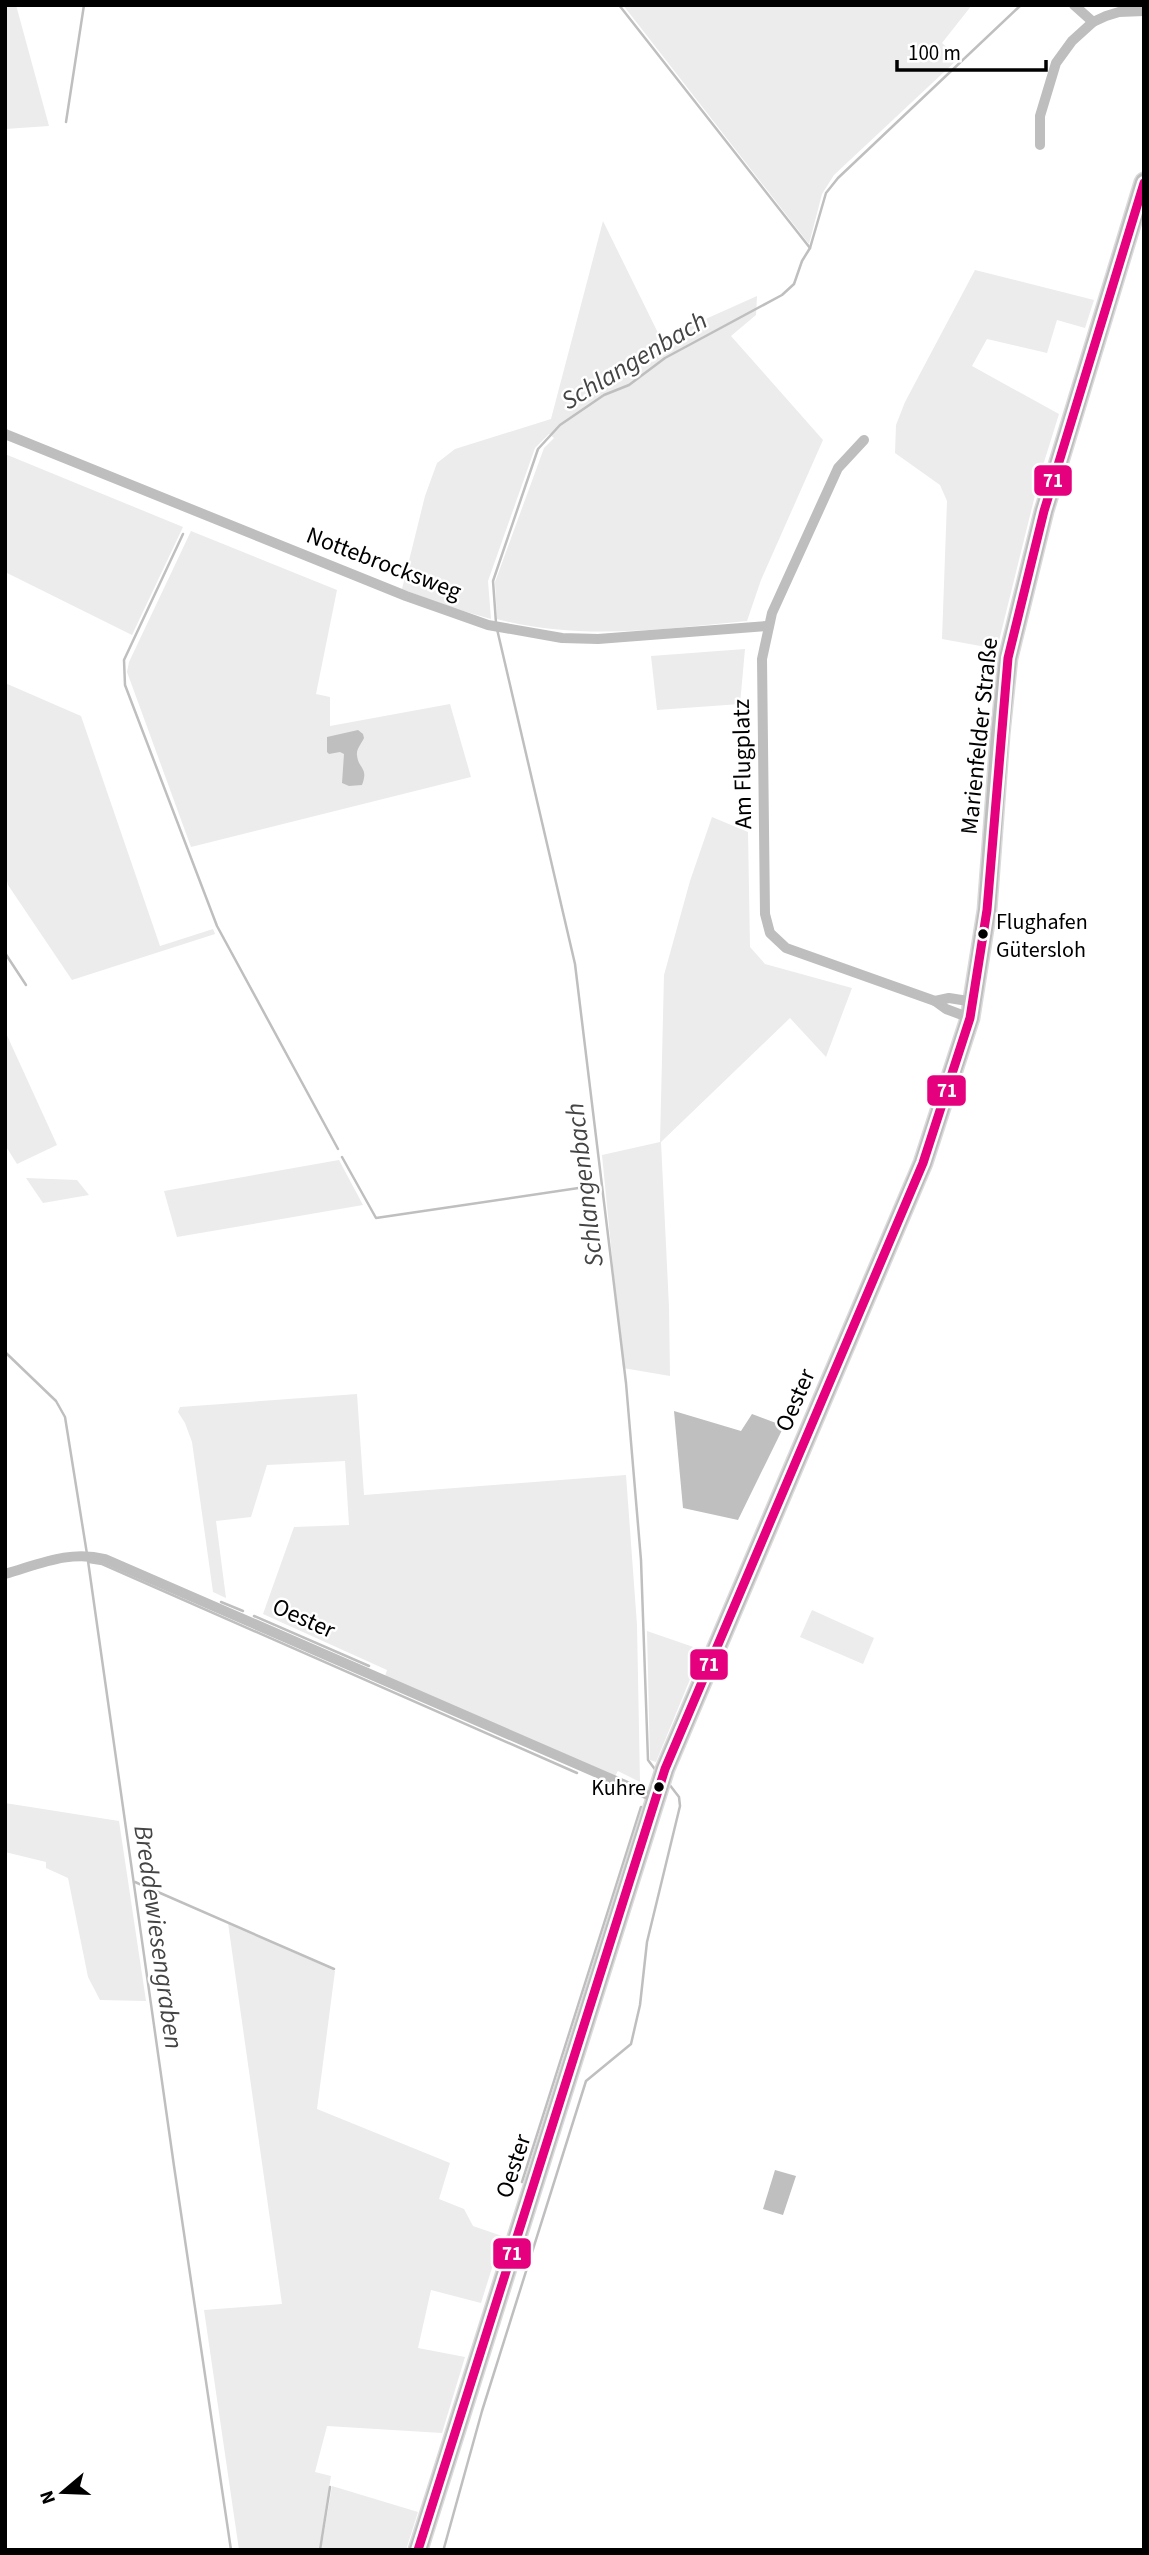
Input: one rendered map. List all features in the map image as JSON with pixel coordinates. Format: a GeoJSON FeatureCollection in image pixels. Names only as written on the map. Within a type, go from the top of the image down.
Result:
{"type":"FeatureCollection","features":[{"type":"Feature","properties":{"kind":"main road","name":"Marienfelder Straße"},"geometry":{"type":"LineString","coordinates":[[972,1010],[987,910],[1008,658],[1022,592],[1044,511],[1144,182]]}},
{"type":"Feature","properties":{"kind":"main road","name":"Oester"},"geometry":{"type":"LineString","coordinates":[[418,2550],[660,1784],[923,1163],[972,1010]]}},
{"type":"Feature","properties":{"kind":"street"},"geometry":{"type":"LineString","coordinates":[[1074,5],[1093,22]]}},
{"type":"Feature","properties":{"kind":"street"},"geometry":{"type":"LineString","coordinates":[[1041,145],[1040,116],[1056,63],[1072,41],[1093,22],[1119,12],[1144,11]]}},
{"type":"Feature","properties":{"kind":"street","name":"Nottebrocksweg"},"geometry":{"type":"LineString","coordinates":[[5,434],[447,612],[488,625],[562,638],[598,639],[767,626]]}},
{"type":"Feature","properties":{"kind":"street","name":"Am Flugplatz"},"geometry":{"type":"LineString","coordinates":[[864,440],[838,468],[767,626],[762,659],[765,914],[770,933],[786,948],[802,956],[852,970],[935,1001],[946,1009],[972,1010]]}},
{"type":"Feature","properties":{"kind":"street","name":"Am Flugplatz"},"geometry":{"type":"LineString","coordinates":[[935,1001],[949,998],[972,1010]]}},
{"type":"Feature","properties":{"kind":"street","name":"Oester"},"geometry":{"type":"LineString","coordinates":[[5,1574],[71,1555],[105,1559],[660,1784]]}},
{"type":"Feature","properties":{"kind":"shaded area"},"geometry":{"type":"Polygon","coordinates":[[[5,5],[16,5],[49,126],[5,129],[5,5]]]}},
{"type":"Feature","properties":{"kind":"shaded area"},"geometry":{"type":"Polygon","coordinates":[[[623,5],[972,5],[942,43],[959,58],[834,175],[822,194],[809,244],[623,5]]]}},
{"type":"Feature","properties":{"kind":"shaded area"},"geometry":{"type":"Polygon","coordinates":[[[603,221],[661,339],[757,296],[756,315],[731,336],[823,440],[761,580],[747,621],[653,630],[590,631],[528,626],[497,619],[495,582],[544,448],[554,438],[549,434],[535,448],[488,581],[491,619],[402,589],[425,496],[437,463],[455,449],[551,419],[603,221]]]}},
{"type":"Feature","properties":{"kind":"shaded area"},"geometry":{"type":"Polygon","coordinates":[[[975,270],[1094,300],[1085,328],[1057,320],[1047,353],[987,339],[972,366],[1059,414],[1040,475],[997,649],[942,639],[947,501],[940,485],[895,453],[896,425],[905,402],[975,270]]]}},
{"type":"Feature","properties":{"kind":"shaded area"},"geometry":{"type":"Polygon","coordinates":[[[5,454],[183,527],[132,635],[5,572],[5,454]]]}},
{"type":"Feature","properties":{"kind":"shaded area"},"geometry":{"type":"Polygon","coordinates":[[[191,531],[337,590],[316,694],[330,697],[330,726],[450,704],[471,777],[191,847],[127,672],[129,662],[191,531]]]}},
{"type":"Feature","properties":{"kind":"shaded area"},"geometry":{"type":"Polygon","coordinates":[[[745,649],[740,704],[657,710],[651,656],[745,649]]]}},
{"type":"Feature","properties":{"kind":"shaded area"},"geometry":{"type":"Polygon","coordinates":[[[5,683],[81,716],[160,946],[213,929],[215,934],[72,980],[8,885],[5,871],[5,683]]]}},
{"type":"Feature","properties":{"kind":"shaded area"},"geometry":{"type":"Polygon","coordinates":[[[358,730],[364,738],[357,753],[364,779],[362,785],[349,786],[342,783],[344,754],[327,752],[327,737],[358,730]]]}},
{"type":"Feature","properties":{"kind":"shaded area"},"geometry":{"type":"Polygon","coordinates":[[[712,817],[748,832],[750,947],[765,964],[852,988],[826,1057],[790,1018],[661,1142],[670,1376],[623,1368],[602,1155],[660,1142],[664,975],[690,881],[712,817]]]}},
{"type":"Feature","properties":{"kind":"shaded area"},"geometry":{"type":"Polygon","coordinates":[[[5,1031],[57,1145],[17,1164],[5,1145],[5,1031]]]}},
{"type":"Feature","properties":{"kind":"shaded area"},"geometry":{"type":"Polygon","coordinates":[[[339,1160],[363,1205],[177,1237],[164,1191],[339,1160]]]}},
{"type":"Feature","properties":{"kind":"shaded area"},"geometry":{"type":"Polygon","coordinates":[[[26,1178],[77,1180],[89,1195],[43,1203],[26,1178]]]}},
{"type":"Feature","properties":{"kind":"shaded area"},"geometry":{"type":"Polygon","coordinates":[[[357,1394],[364,1495],[626,1475],[637,1625],[640,1782],[618,1771],[615,1776],[385,1676],[387,1670],[263,1614],[294,1527],[349,1525],[345,1461],[267,1465],[251,1517],[216,1521],[226,1598],[213,1592],[192,1442],[178,1412],[180,1407],[357,1394]]]}},
{"type":"Feature","properties":{"kind":"shaded area"},"geometry":{"type":"Polygon","coordinates":[[[674,1411],[741,1431],[752,1414],[784,1426],[738,1520],[683,1508],[674,1411]]]}},
{"type":"Feature","properties":{"kind":"shaded area"},"geometry":{"type":"Polygon","coordinates":[[[812,1610],[874,1638],[863,1664],[800,1637],[812,1610]]]}},
{"type":"Feature","properties":{"kind":"shaded area"},"geometry":{"type":"Polygon","coordinates":[[[647,1631],[702,1650],[656,1762],[650,1760],[647,1631]]]}},
{"type":"Feature","properties":{"kind":"shaded area"},"geometry":{"type":"Polygon","coordinates":[[[5,1803],[119,1821],[146,2001],[100,2000],[88,1977],[68,1878],[46,1868],[46,1862],[5,1852],[5,1803]]]}},
{"type":"Feature","properties":{"kind":"shaded area"},"geometry":{"type":"Polygon","coordinates":[[[228,1923],[335,1971],[317,2109],[450,2163],[439,2199],[464,2209],[473,2226],[502,2236],[481,2303],[431,2290],[418,2348],[465,2357],[442,2433],[327,2426],[315,2472],[331,2476],[319,2550],[239,2550],[204,2310],[282,2304],[228,1923]]]}},
{"type":"Feature","properties":{"kind":"shaded area"},"geometry":{"type":"Polygon","coordinates":[[[775,2170],[796,2176],[783,2215],[763,2209],[775,2170]]]}},
{"type":"Feature","properties":{"kind":"shaded area"},"geometry":{"type":"Polygon","coordinates":[[[332,2486],[418,2512],[406,2550],[321,2550],[332,2486]]]}},
{"type":"Feature","properties":{"kind":"waterway"},"geometry":{"type":"LineString","coordinates":[[66,122],[84,5]]}},
{"type":"Feature","properties":{"kind":"waterway"},"geometry":{"type":"LineString","coordinates":[[619,5],[810,248]]}},
{"type":"Feature","properties":{"kind":"waterway","name":"Schlangenbach"},"geometry":{"type":"LineString","coordinates":[[496,623],[493,581],[538,449],[560,425],[604,395],[629,385],[665,358],[782,295],[794,284],[810,248],[826,193],[838,178],[1021,5]]}},
{"type":"Feature","properties":{"kind":"waterway"},"geometry":{"type":"LineString","coordinates":[[183,534],[124,660],[125,685],[217,926],[338,1149]]}},
{"type":"Feature","properties":{"kind":"waterway","name":"Schlangenbach"},"geometry":{"type":"LineString","coordinates":[[497,629],[575,964],[626,1383],[641,1560],[648,1760],[657,1772]]}},
{"type":"Feature","properties":{"kind":"waterway"},"geometry":{"type":"LineString","coordinates":[[5,953],[26,985]]}},
{"type":"Feature","properties":{"kind":"waterway"},"geometry":{"type":"LineString","coordinates":[[342,1157],[376,1218],[592,1186]]}},
{"type":"Feature","properties":{"kind":"waterway","name":"Breddewiesengraben"},"geometry":{"type":"LineString","coordinates":[[5,1352],[56,1401],[65,1417],[87,1554]]}},
{"type":"Feature","properties":{"kind":"waterway","name":"Breddewiesengraben"},"geometry":{"type":"LineString","coordinates":[[88,1561],[231,2550]]}},
{"type":"Feature","properties":{"kind":"waterway"},"geometry":{"type":"LineString","coordinates":[[89,1562],[102,1564],[577,1773]]}},
{"type":"Feature","properties":{"kind":"waterway"},"geometry":{"type":"LineString","coordinates":[[221,1602],[243,1611]]}},
{"type":"Feature","properties":{"kind":"waterway"},"geometry":{"type":"LineString","coordinates":[[254,1616],[369,1666]]}},
{"type":"Feature","properties":{"kind":"waterway","name":"Schlangenbach"},"geometry":{"type":"LineString","coordinates":[[444,2548],[482,2411],[586,2081],[631,2044],[640,2005],[647,1942],[680,1806],[679,1797],[669,1784]]}},
{"type":"Feature","properties":{"kind":"waterway"},"geometry":{"type":"LineString","coordinates":[[522,2182],[641,1807]]}},
{"type":"Feature","properties":{"kind":"waterway"},"geometry":{"type":"LineString","coordinates":[[135,1882],[334,1969]]}},
{"type":"Feature","properties":{"kind":"waterway"},"geometry":{"type":"LineString","coordinates":[[320,2550],[330,2487]]}},
{"type":"Feature","properties":{"kind":"transit line","name":"71"},"geometry":{"type":"LineString","coordinates":[[418,2550],[665,1769],[923,1163],[970,1018],[987,910],[1008,658],[1044,511],[1144,183]]}},
{"type":"Feature","properties":{"kind":"place","name":"Flughafen Gütersloh"},"geometry":{"type":"Point","coordinates":[983,934]}},
{"type":"Feature","properties":{"kind":"place","name":"Kuhre"},"geometry":{"type":"Point","coordinates":[659,1787]}}]}
